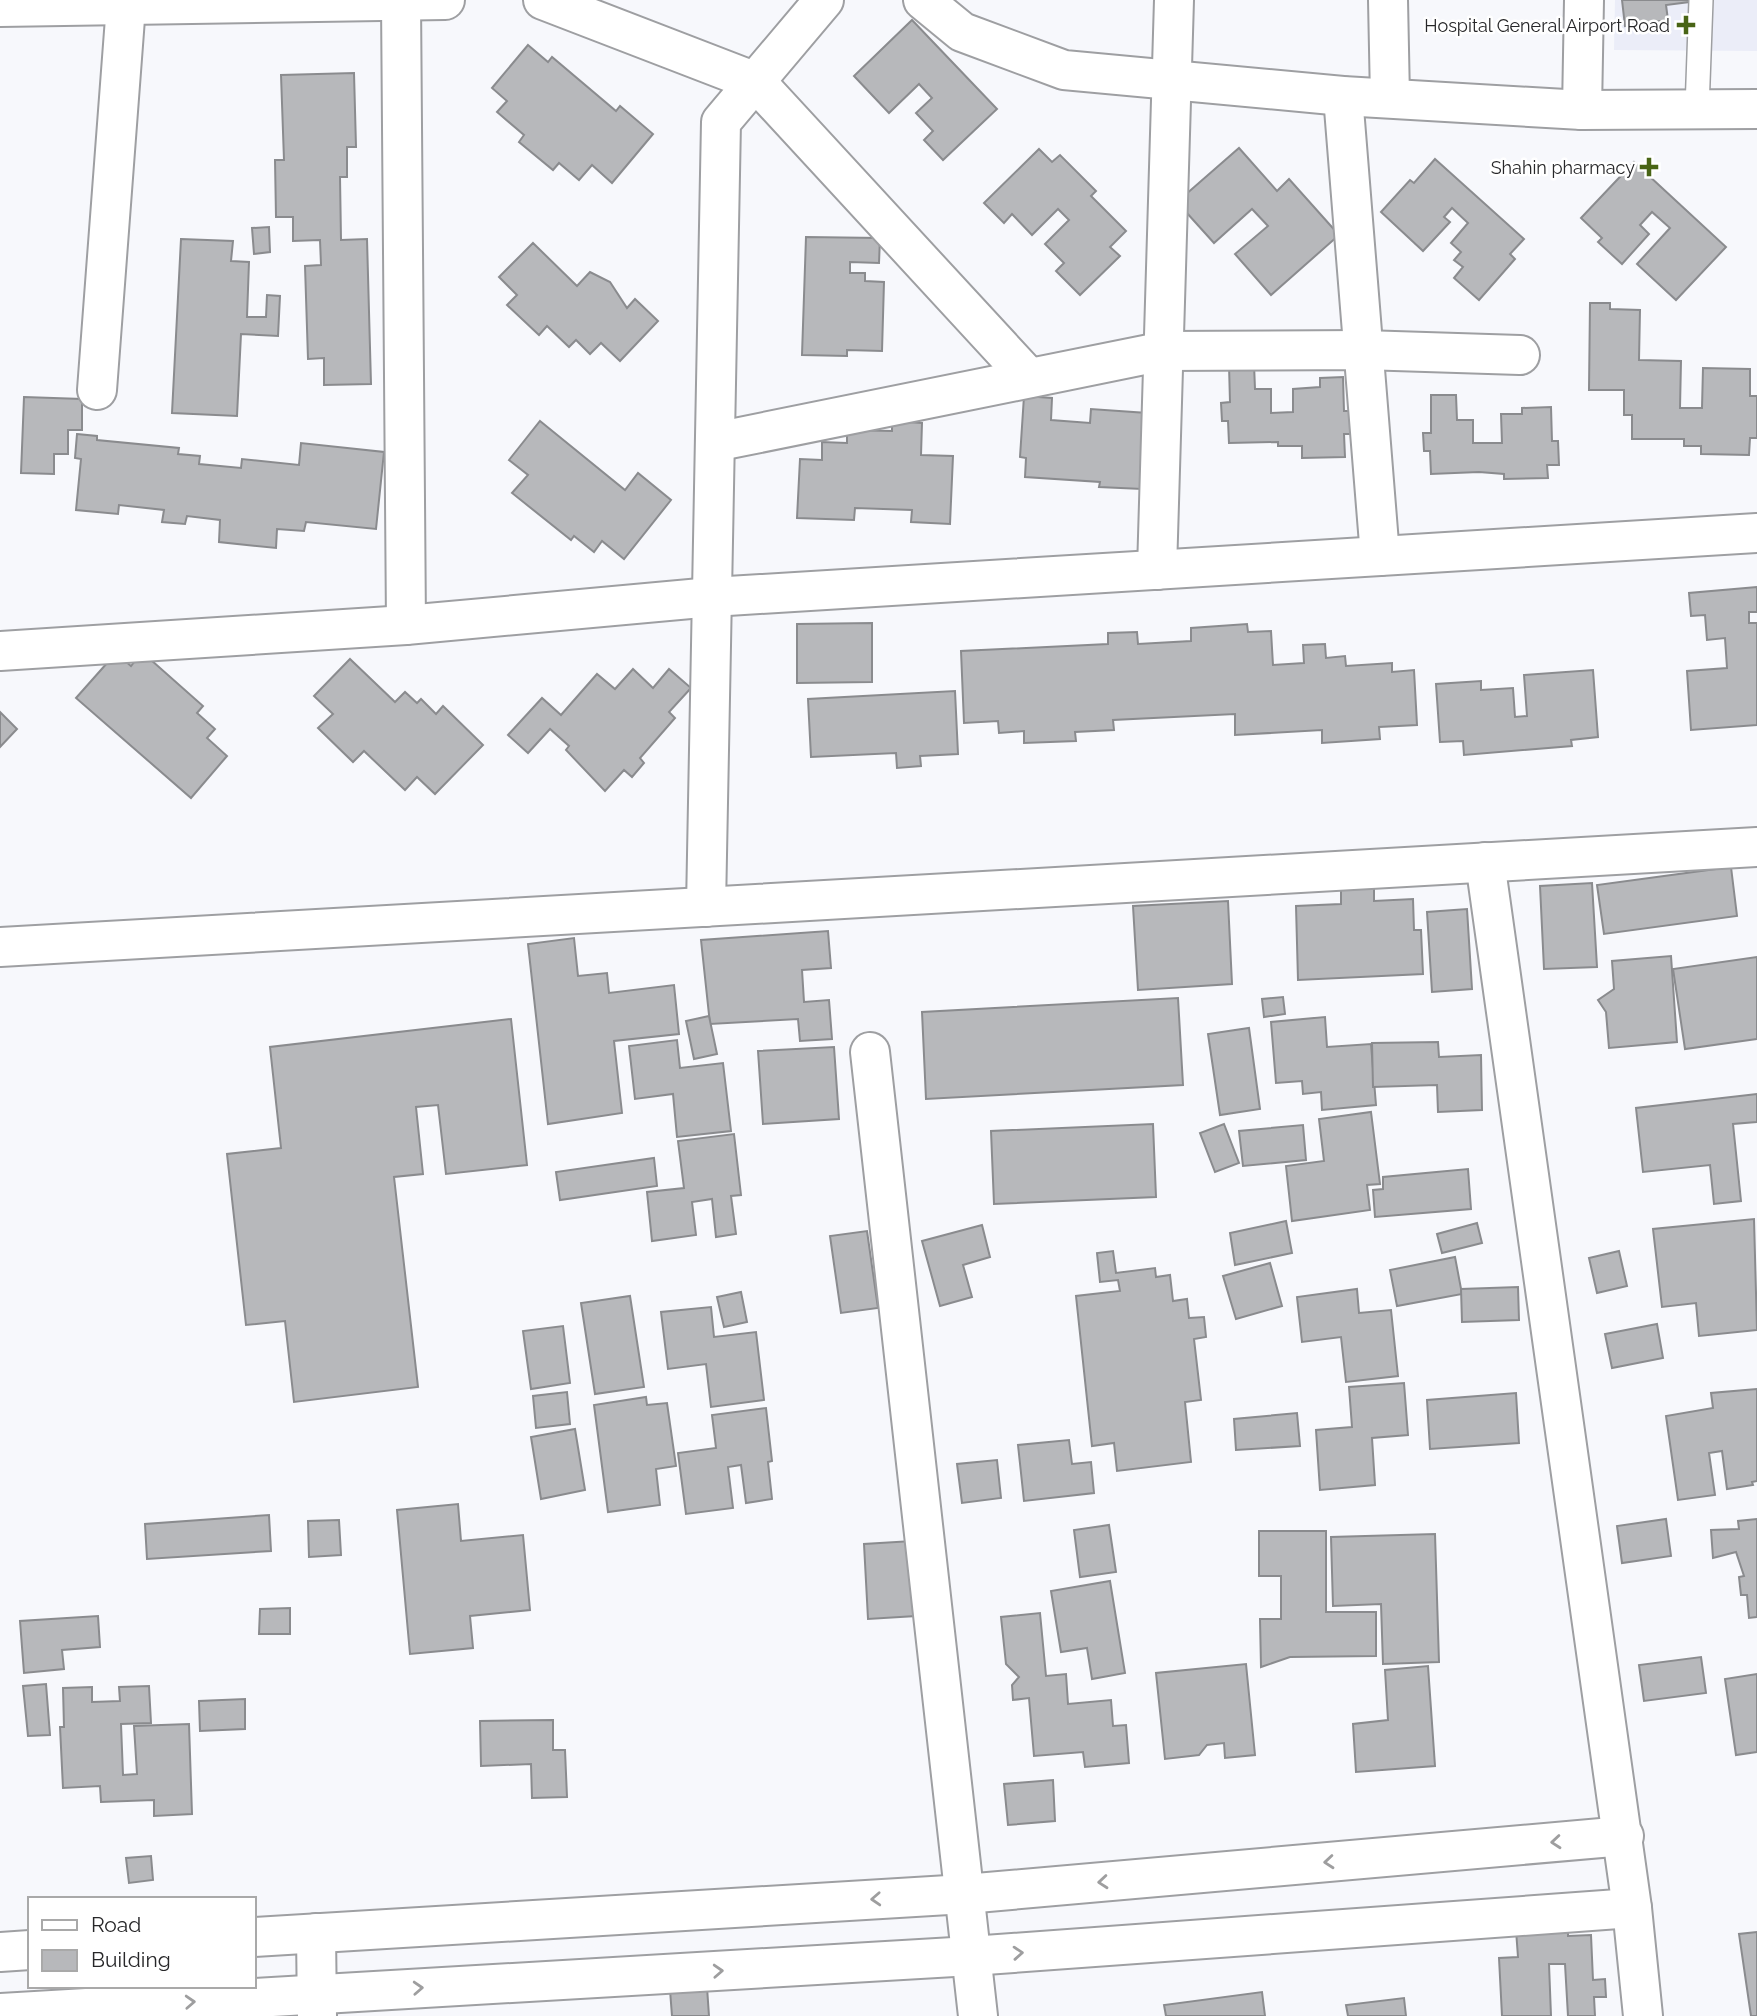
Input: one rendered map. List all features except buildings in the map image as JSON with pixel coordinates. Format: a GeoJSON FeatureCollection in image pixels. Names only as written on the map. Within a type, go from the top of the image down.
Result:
{"type":"FeatureCollection","features":[{"type":"Feature","properties":{"kind":"street"},"geometry":{"type":"LineString","coordinates":[[0,7],[445,0]]}},
{"type":"Feature","properties":{"kind":"street"},"geometry":{"type":"LineString","coordinates":[[543,0],[756,82],[1029,378]]}},
{"type":"Feature","properties":{"kind":"street"},"geometry":{"type":"LineString","coordinates":[[705,907],[720,122],[824,0]]}},
{"type":"Feature","properties":{"kind":"street"},"geometry":{"type":"LineString","coordinates":[[923,0],[962,32],[1064,70],[1343,96],[1582,110],[1757,109]]}},
{"type":"Feature","properties":{"kind":"street"},"geometry":{"type":"LineString","coordinates":[[1157,570],[1174,0]]}},
{"type":"Feature","properties":{"kind":"street"},"geometry":{"type":"LineString","coordinates":[[1388,0],[1390,98]]}},
{"type":"Feature","properties":{"kind":"street"},"geometry":{"type":"LineString","coordinates":[[1582,110],[1584,0]]}},
{"type":"Feature","properties":{"kind":"street"},"geometry":{"type":"LineString","coordinates":[[401,1],[406,625]]}},
{"type":"Feature","properties":{"kind":"street"},"geometry":{"type":"LineString","coordinates":[[97,390],[126,5]]}},
{"type":"Feature","properties":{"kind":"street"},"geometry":{"type":"LineString","coordinates":[[1343,96],[1380,556]]}},
{"type":"Feature","properties":{"kind":"street"},"geometry":{"type":"LineString","coordinates":[[715,442],[1164,351],[1363,350],[1520,355]]}},
{"type":"Feature","properties":{"kind":"street"},"geometry":{"type":"LineString","coordinates":[[0,651],[406,625],[712,597],[1757,533]]}},
{"type":"Feature","properties":{"kind":"street"},"geometry":{"type":"LineString","coordinates":[[0,947],[1757,846]]}},
{"type":"Feature","properties":{"kind":"street"},"geometry":{"type":"LineString","coordinates":[[1485,862],[1624,1836],[1643,2016]]}},
{"type":"Feature","properties":{"kind":"street"},"geometry":{"type":"LineString","coordinates":[[870,1052],[978,2016]]}},
{"type":"Feature","properties":{"kind":"street"},"geometry":{"type":"LineString","coordinates":[[256,1937],[965,1894],[1624,1836]]}},
{"type":"Feature","properties":{"kind":"street"},"geometry":{"type":"LineString","coordinates":[[0,2013],[316,2005],[676,1973],[971,1956],[1632,1908]]}},
{"type":"Feature","properties":{"kind":"street"},"geometry":{"type":"LineString","coordinates":[[665,1912],[676,1973]]}},
{"type":"Feature","properties":{"kind":"street"},"geometry":{"type":"LineString","coordinates":[[316,1933],[316,2005]]}},
{"type":"Feature","properties":{"kind":"street"},"geometry":{"type":"LineString","coordinates":[[0,1952],[28,1950]]}},
{"type":"Feature","properties":{"kind":"lane"},"geometry":{"type":"LineString","coordinates":[[1696,109],[1701,0]]}},
{"type":"Feature","properties":{"kind":"shaded area","name":"Hospital General Airport Road"},"geometry":{"type":"Polygon","coordinates":[[[1615,0],[1757,0],[1757,51],[1614,50],[1615,0]]]}},
{"type":"Feature","properties":{"kind":"place","name":"Hospital General Airport Road"},"geometry":{"type":"Point","coordinates":[1686,25]}},
{"type":"Feature","properties":{"kind":"place","name":"Shahin pharmacy"},"geometry":{"type":"Point","coordinates":[1649,167]}}]}
